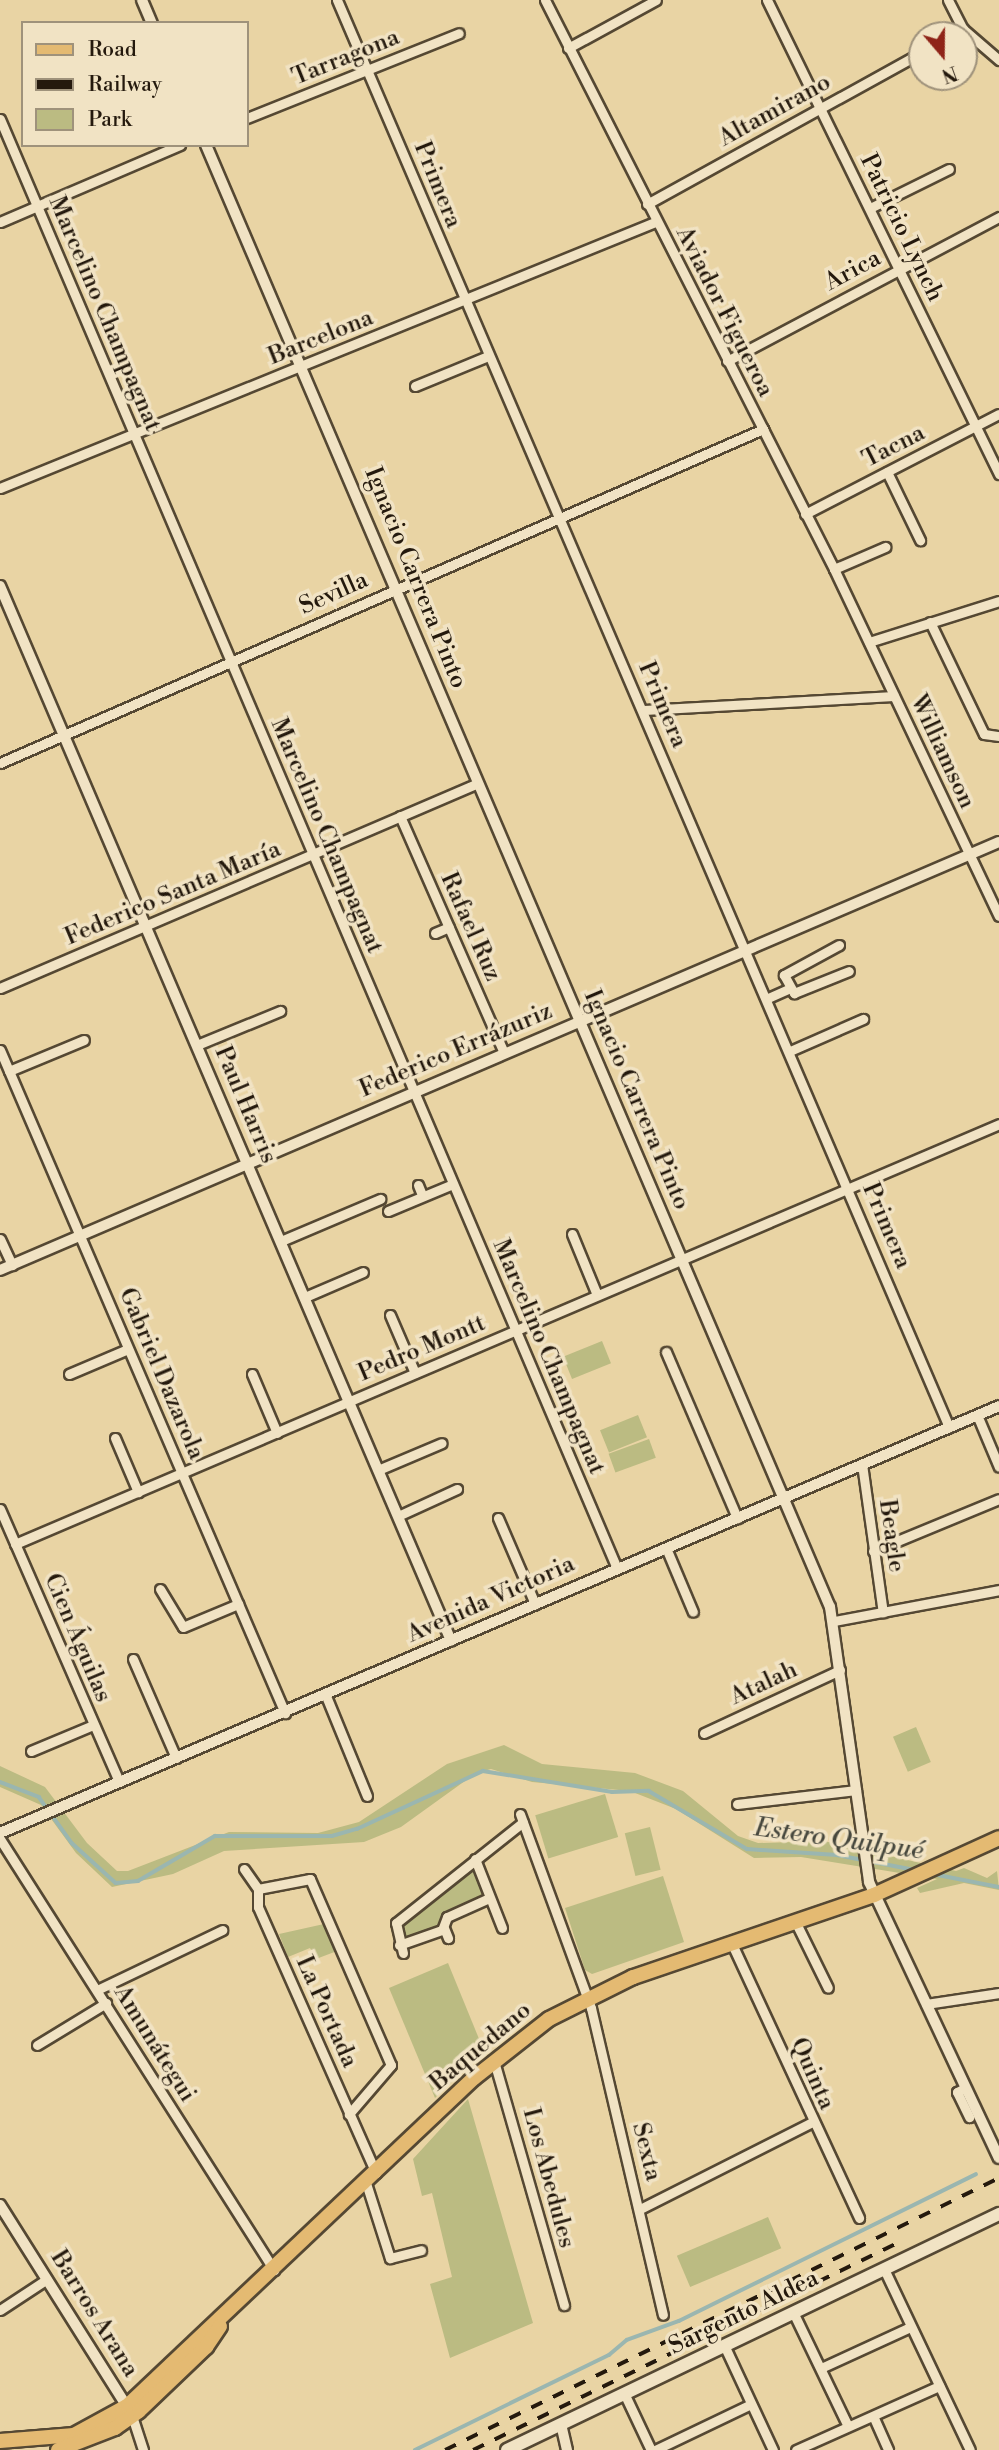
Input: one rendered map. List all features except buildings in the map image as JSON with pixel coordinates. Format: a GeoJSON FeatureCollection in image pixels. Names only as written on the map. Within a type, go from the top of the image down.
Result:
{"type":"FeatureCollection","features":[{"type":"Feature","properties":{"kind":"main road","name":"Baquedano"},"geometry":{"type":"LineString","coordinates":[[115,2428],[274,2270],[494,2061],[587,1998],[874,1895],[999,1838]]}},
{"type":"Feature","properties":{"kind":"main road","name":"Sargento Aldea"},"geometry":{"type":"LineString","coordinates":[[507,2450],[999,2214]]}},
{"type":"Feature","properties":{"kind":"main road"},"geometry":{"type":"LineString","coordinates":[[0,2441],[74,2435],[130,2411]]}},
{"type":"Feature","properties":{"kind":"main road"},"geometry":{"type":"LineString","coordinates":[[58,2450],[115,2428]]}},
{"type":"Feature","properties":{"kind":"street"},"geometry":{"type":"LineString","coordinates":[[142,0],[151,21]]}},
{"type":"Feature","properties":{"kind":"street","name":"Primera"},"geometry":{"type":"LineString","coordinates":[[337,0],[488,356],[768,998],[949,1427]]}},
{"type":"Feature","properties":{"kind":"street","name":"Aviador Figueroa"},"geometry":{"type":"LineString","coordinates":[[545,0],[869,642]]}},
{"type":"Feature","properties":{"kind":"street"},"geometry":{"type":"LineString","coordinates":[[569,48],[656,0]]}},
{"type":"Feature","properties":{"kind":"street","name":"Patricio Lynch"},"geometry":{"type":"LineString","coordinates":[[767,0],[999,474]]}},
{"type":"Feature","properties":{"kind":"street"},"geometry":{"type":"LineString","coordinates":[[948,0],[959,21]]}},
{"type":"Feature","properties":{"kind":"street","name":"Tarragona"},"geometry":{"type":"LineString","coordinates":[[248,118],[458,33]]}},
{"type":"Feature","properties":{"kind":"street"},"geometry":{"type":"LineString","coordinates":[[978,42],[999,60]]}},
{"type":"Feature","properties":{"kind":"street","name":"Altamirano"},"geometry":{"type":"LineString","coordinates":[[646,204],[908,60]]}},
{"type":"Feature","properties":{"kind":"street","name":"Marcelino Champagnat"},"geometry":{"type":"LineString","coordinates":[[1,123],[617,1568]]}},
{"type":"Feature","properties":{"kind":"street"},"geometry":{"type":"LineString","coordinates":[[0,222],[175,147]]}},
{"type":"Feature","properties":{"kind":"street","name":"Ignacio Carrera Pinto"},"geometry":{"type":"LineString","coordinates":[[207,147],[399,586],[476,784],[785,1497],[834,1621],[867,1873],[874,1895],[999,2158]]}},
{"type":"Feature","properties":{"kind":"street"},"geometry":{"type":"LineString","coordinates":[[870,208],[949,169]]}},
{"type":"Feature","properties":{"kind":"street","name":"Arica"},"geometry":{"type":"LineString","coordinates":[[727,361],[999,217]]}},
{"type":"Feature","properties":{"kind":"street","name":"Barcelona"},"geometry":{"type":"LineString","coordinates":[[0,488],[655,222]]}},
{"type":"Feature","properties":{"kind":"street"},"geometry":{"type":"LineString","coordinates":[[415,386],[488,356]]}},
{"type":"Feature","properties":{"kind":"street","name":"Tacna"},"geometry":{"type":"LineString","coordinates":[[806,514],[999,414]]}},
{"type":"Feature","properties":{"kind":"street","name":"Sevilla"},"geometry":{"type":"LineString","coordinates":[[0,763],[399,586],[560,519],[763,429]]}},
{"type":"Feature","properties":{"kind":"street"},"geometry":{"type":"LineString","coordinates":[[887,472],[920,540]]}},
{"type":"Feature","properties":{"kind":"street"},"geometry":{"type":"LineString","coordinates":[[834,569],[885,547]]}},
{"type":"Feature","properties":{"kind":"street","name":"Paul Harris"},"geometry":{"type":"LineString","coordinates":[[1,592],[452,1641]]}},
{"type":"Feature","properties":{"kind":"street"},"geometry":{"type":"LineString","coordinates":[[869,642],[999,601]]}},
{"type":"Feature","properties":{"kind":"street"},"geometry":{"type":"LineString","coordinates":[[930,622],[995,737]]}},
{"type":"Feature","properties":{"kind":"street","name":"Williamson"},"geometry":{"type":"LineString","coordinates":[[869,642],[999,916]]}},
{"type":"Feature","properties":{"kind":"street"},"geometry":{"type":"LineString","coordinates":[[643,710],[894,696]]}},
{"type":"Feature","properties":{"kind":"street","name":"Federico Santa María"},"geometry":{"type":"LineString","coordinates":[[0,988],[146,928],[476,784]]}},
{"type":"Feature","properties":{"kind":"street","name":"Rafael Ruz"},"geometry":{"type":"LineString","coordinates":[[400,816],[504,1053]]}},
{"type":"Feature","properties":{"kind":"street","name":"Federico Errázuriz"},"geometry":{"type":"LineString","coordinates":[[0,1270],[999,842]]}},
{"type":"Feature","properties":{"kind":"street"},"geometry":{"type":"LineString","coordinates":[[435,933],[449,927]]}},
{"type":"Feature","properties":{"kind":"street"},"geometry":{"type":"LineString","coordinates":[[839,945],[787,968],[790,988],[798,993],[849,971]]}},
{"type":"Feature","properties":{"kind":"street"},"geometry":{"type":"LineString","coordinates":[[768,998],[790,988]]}},
{"type":"Feature","properties":{"kind":"street"},"geometry":{"type":"LineString","coordinates":[[197,1045],[281,1011]]}},
{"type":"Feature","properties":{"kind":"street"},"geometry":{"type":"LineString","coordinates":[[790,1051],[863,1019]]}},
{"type":"Feature","properties":{"kind":"street"},"geometry":{"type":"LineString","coordinates":[[9,1071],[83,1040]]}},
{"type":"Feature","properties":{"kind":"street","name":"Gabriel Dazarola"},"geometry":{"type":"LineString","coordinates":[[0,1050],[285,1713]]}},
{"type":"Feature","properties":{"kind":"street","name":"Pedro Montt"},"geometry":{"type":"LineString","coordinates":[[15,1544],[999,1124]]}},
{"type":"Feature","properties":{"kind":"street"},"geometry":{"type":"LineString","coordinates":[[388,1211],[453,1184]]}},
{"type":"Feature","properties":{"kind":"street"},"geometry":{"type":"LineString","coordinates":[[418,1185],[422,1195]]}},
{"type":"Feature","properties":{"kind":"street"},"geometry":{"type":"LineString","coordinates":[[281,1241],[380,1199]]}},
{"type":"Feature","properties":{"kind":"street"},"geometry":{"type":"LineString","coordinates":[[572,1234],[597,1294]]}},
{"type":"Feature","properties":{"kind":"street"},"geometry":{"type":"LineString","coordinates":[[0,1239],[12,1265]]}},
{"type":"Feature","properties":{"kind":"street"},"geometry":{"type":"LineString","coordinates":[[305,1297],[363,1272]]}},
{"type":"Feature","properties":{"kind":"street"},"geometry":{"type":"LineString","coordinates":[[390,1315],[415,1373]]}},
{"type":"Feature","properties":{"kind":"street"},"geometry":{"type":"LineString","coordinates":[[69,1374],[128,1349]]}},
{"type":"Feature","properties":{"kind":"street"},"geometry":{"type":"LineString","coordinates":[[666,1352],[737,1518]]}},
{"type":"Feature","properties":{"kind":"street"},"geometry":{"type":"LineString","coordinates":[[251,1374],[277,1433]]}},
{"type":"Feature","properties":{"kind":"street","name":"Avenida Victoria"},"geometry":{"type":"LineString","coordinates":[[0,1833],[326,1696],[999,1405]]}},
{"type":"Feature","properties":{"kind":"street"},"geometry":{"type":"LineString","coordinates":[[977,1415],[999,1467]]}},
{"type":"Feature","properties":{"kind":"street"},"geometry":{"type":"LineString","coordinates":[[115,1438],[138,1492]]}},
{"type":"Feature","properties":{"kind":"street"},"geometry":{"type":"LineString","coordinates":[[379,1470],[442,1443]]}},
{"type":"Feature","properties":{"kind":"street","name":"Beagle"},"geometry":{"type":"LineString","coordinates":[[862,1464],[883,1613]]}},
{"type":"Feature","properties":{"kind":"street"},"geometry":{"type":"LineString","coordinates":[[398,1516],[457,1489]]}},
{"type":"Feature","properties":{"kind":"street"},"geometry":{"type":"LineString","coordinates":[[873,1551],[999,1499]]}},
{"type":"Feature","properties":{"kind":"street","name":"Cien Águilas"},"geometry":{"type":"LineString","coordinates":[[0,1509],[119,1782]]}},
{"type":"Feature","properties":{"kind":"street"},"geometry":{"type":"LineString","coordinates":[[498,1518],[535,1604]]}},
{"type":"Feature","properties":{"kind":"street"},"geometry":{"type":"LineString","coordinates":[[666,1548],[693,1612]]}},
{"type":"Feature","properties":{"kind":"street"},"geometry":{"type":"LineString","coordinates":[[160,1590],[183,1628],[238,1604]]}},
{"type":"Feature","properties":{"kind":"street"},"geometry":{"type":"LineString","coordinates":[[834,1621],[999,1591]]}},
{"type":"Feature","properties":{"kind":"street"},"geometry":{"type":"LineString","coordinates":[[133,1659],[176,1758]]}},
{"type":"Feature","properties":{"kind":"street","name":"Atalah"},"geometry":{"type":"LineString","coordinates":[[704,1733],[840,1670]]}},
{"type":"Feature","properties":{"kind":"street"},"geometry":{"type":"LineString","coordinates":[[326,1696],[367,1797]]}},
{"type":"Feature","properties":{"kind":"street"},"geometry":{"type":"LineString","coordinates":[[31,1751],[93,1725]]}},
{"type":"Feature","properties":{"kind":"street"},"geometry":{"type":"LineString","coordinates":[[737,1804],[856,1790]]}},
{"type":"Feature","properties":{"kind":"street","name":"Sexta"},"geometry":{"type":"LineString","coordinates":[[499,1843],[522,1818],[587,1998],[640,2209],[663,2315]]}},
{"type":"Feature","properties":{"kind":"street"},"geometry":{"type":"LineString","coordinates":[[444,1928],[401,1949],[396,1923],[475,1859],[499,1843],[527,1833]]}},
{"type":"Feature","properties":{"kind":"street","name":"Amunátegui"},"geometry":{"type":"LineString","coordinates":[[0,1839],[274,2270]]}},
{"type":"Feature","properties":{"kind":"street"},"geometry":{"type":"LineString","coordinates":[[475,1859],[502,1928]]}},
{"type":"Feature","properties":{"kind":"street","name":"La Portada"},"geometry":{"type":"LineString","coordinates":[[244,1869],[258,1889],[258,1908],[349,2114],[371,2178],[390,2258],[421,2250]]}},
{"type":"Feature","properties":{"kind":"street"},"geometry":{"type":"LineString","coordinates":[[258,1889],[310,1880],[391,2065],[349,2114]]}},
{"type":"Feature","properties":{"kind":"street"},"geometry":{"type":"LineString","coordinates":[[449,1938],[444,1928],[447,1917],[489,1898]]}},
{"type":"Feature","properties":{"kind":"street"},"geometry":{"type":"LineString","coordinates":[[796,1923],[828,1988]]}},
{"type":"Feature","properties":{"kind":"street"},"geometry":{"type":"LineString","coordinates":[[97,1990],[222,1930]]}},
{"type":"Feature","properties":{"kind":"street","name":"Quinta"},"geometry":{"type":"LineString","coordinates":[[732,1944],[859,2218]]}},
{"type":"Feature","properties":{"kind":"street"},"geometry":{"type":"LineString","coordinates":[[926,2004],[999,1993]]}},
{"type":"Feature","properties":{"kind":"street"},"geometry":{"type":"LineString","coordinates":[[37,2045],[106,2003]]}},
{"type":"Feature","properties":{"kind":"street","name":"Los Abedules"},"geometry":{"type":"LineString","coordinates":[[494,2061],[564,2305]]}},
{"type":"Feature","properties":{"kind":"street","name":"Ignacio Carrera Pinto"},"geometry":{"type":"LineString","coordinates":[[965,2088],[957,2091],[969,2117]]}},
{"type":"Feature","properties":{"kind":"street"},"geometry":{"type":"LineString","coordinates":[[640,2209],[813,2122]]}},
{"type":"Feature","properties":{"kind":"street","name":"Barros Arana"},"geometry":{"type":"LineString","coordinates":[[0,2205],[4,2221],[47,2279],[130,2411],[144,2450]]}},
{"type":"Feature","properties":{"kind":"street"},"geometry":{"type":"LineString","coordinates":[[884,2269],[970,2450]]}},
{"type":"Feature","properties":{"kind":"street"},"geometry":{"type":"LineString","coordinates":[[0,2310],[47,2279]]}},
{"type":"Feature","properties":{"kind":"street"},"geometry":{"type":"LineString","coordinates":[[793,2312],[847,2424]]}},
{"type":"Feature","properties":{"kind":"street"},"geometry":{"type":"LineString","coordinates":[[821,2368],[910,2327]]}},
{"type":"Feature","properties":{"kind":"street"},"geometry":{"type":"LineString","coordinates":[[724,2345],[773,2450]]}},
{"type":"Feature","properties":{"kind":"street"},"geometry":{"type":"LineString","coordinates":[[796,2450],[847,2424],[874,2418],[939,2386]]}},
{"type":"Feature","properties":{"kind":"street"},"geometry":{"type":"LineString","coordinates":[[624,2393],[653,2450],[751,2404]]}},
{"type":"Feature","properties":{"kind":"street"},"geometry":{"type":"LineString","coordinates":[[874,2418],[888,2450]]}},
{"type":"Feature","properties":{"kind":"street"},"geometry":{"type":"LineString","coordinates":[[561,2424],[567,2450]]}},
{"type":"Feature","properties":{"kind":"street","name":"Baquedano"},"geometry":{"type":"LineString","coordinates":[[77,2450],[115,2428]]}},
{"type":"Feature","properties":{"kind":"green space"},"geometry":{"type":"Polygon","coordinates":[[[602,1341],[611,1363],[572,1379],[563,1357],[602,1341]]]}},
{"type":"Feature","properties":{"kind":"green space"},"geometry":{"type":"Polygon","coordinates":[[[638,1415],[647,1437],[609,1453],[600,1430],[638,1415]]]}},
{"type":"Feature","properties":{"kind":"green space"},"geometry":{"type":"Polygon","coordinates":[[[649,1439],[656,1458],[615,1473],[609,1454],[649,1439]]]}},
{"type":"Feature","properties":{"kind":"green space"},"geometry":{"type":"Polygon","coordinates":[[[916,1727],[931,1762],[908,1772],[893,1737],[916,1727]]]}},
{"type":"Feature","properties":{"kind":"green space"},"geometry":{"type":"Polygon","coordinates":[[[504,1745],[542,1764],[635,1773],[683,1791],[738,1836],[758,1843],[824,1841],[956,1871],[964,1868],[987,1878],[997,1871],[999,1890],[964,1883],[920,1893],[917,1888],[937,1879],[801,1857],[754,1858],[676,1809],[630,1791],[532,1782],[491,1769],[476,1773],[401,1827],[364,1842],[224,1851],[173,1874],[112,1887],[76,1853],[41,1805],[0,1787],[0,1766],[45,1787],[87,1843],[117,1871],[128,1871],[229,1832],[318,1833],[359,1822],[447,1764],[504,1745]]]}},
{"type":"Feature","properties":{"kind":"green space"},"geometry":{"type":"Polygon","coordinates":[[[605,1794],[618,1837],[548,1858],[535,1815],[605,1794]]]}},
{"type":"Feature","properties":{"kind":"green space"},"geometry":{"type":"Polygon","coordinates":[[[650,1827],[661,1870],[635,1876],[625,1833],[650,1827]]]}},
{"type":"Feature","properties":{"kind":"green space"},"geometry":{"type":"Polygon","coordinates":[[[474,1865],[486,1897],[446,1915],[440,1928],[401,1938],[399,1924],[474,1865]]]}},
{"type":"Feature","properties":{"kind":"green space"},"geometry":{"type":"Polygon","coordinates":[[[663,1876],[684,1942],[592,1974],[585,1970],[565,1908],[663,1876]]]}},
{"type":"Feature","properties":{"kind":"green space"},"geometry":{"type":"Polygon","coordinates":[[[324,1924],[337,1951],[316,1959],[310,1948],[288,1957],[279,1934],[324,1924]]]}},
{"type":"Feature","properties":{"kind":"green space"},"geometry":{"type":"Polygon","coordinates":[[[448,1963],[484,2051],[435,2098],[389,1988],[448,1963]]]}},
{"type":"Feature","properties":{"kind":"green space"},"geometry":{"type":"Polygon","coordinates":[[[468,2099],[533,2323],[450,2358],[430,2284],[452,2277],[432,2193],[422,2196],[413,2159],[468,2099]]]}},
{"type":"Feature","properties":{"kind":"green space"},"geometry":{"type":"Polygon","coordinates":[[[768,2217],[781,2248],[690,2287],[677,2256],[768,2217]]]}},
{"type":"Feature","properties":{"kind":"waterway","name":"Estero Quilpué"},"geometry":{"type":"LineString","coordinates":[[0,1782],[39,1797],[72,1843],[116,1883],[138,1881],[215,1836],[332,1836],[357,1829],[483,1771],[612,1792],[649,1791],[747,1849],[837,1855],[915,1870]]}},
{"type":"Feature","properties":{"kind":"waterway","name":"Estero Quilpué"},"geometry":{"type":"LineString","coordinates":[[933,1874],[999,1887]]}},
{"type":"Feature","properties":{"kind":"waterway"},"geometry":{"type":"LineString","coordinates":[[415,2450],[609,2355],[627,2340],[679,2321],[976,2174]]}},
{"type":"Feature","properties":{"kind":"railway"},"geometry":{"type":"LineString","coordinates":[[445,2450],[999,2178]]}},
{"type":"Feature","properties":{"kind":"railway"},"geometry":{"type":"LineString","coordinates":[[473,2450],[903,2240]]}}]}
